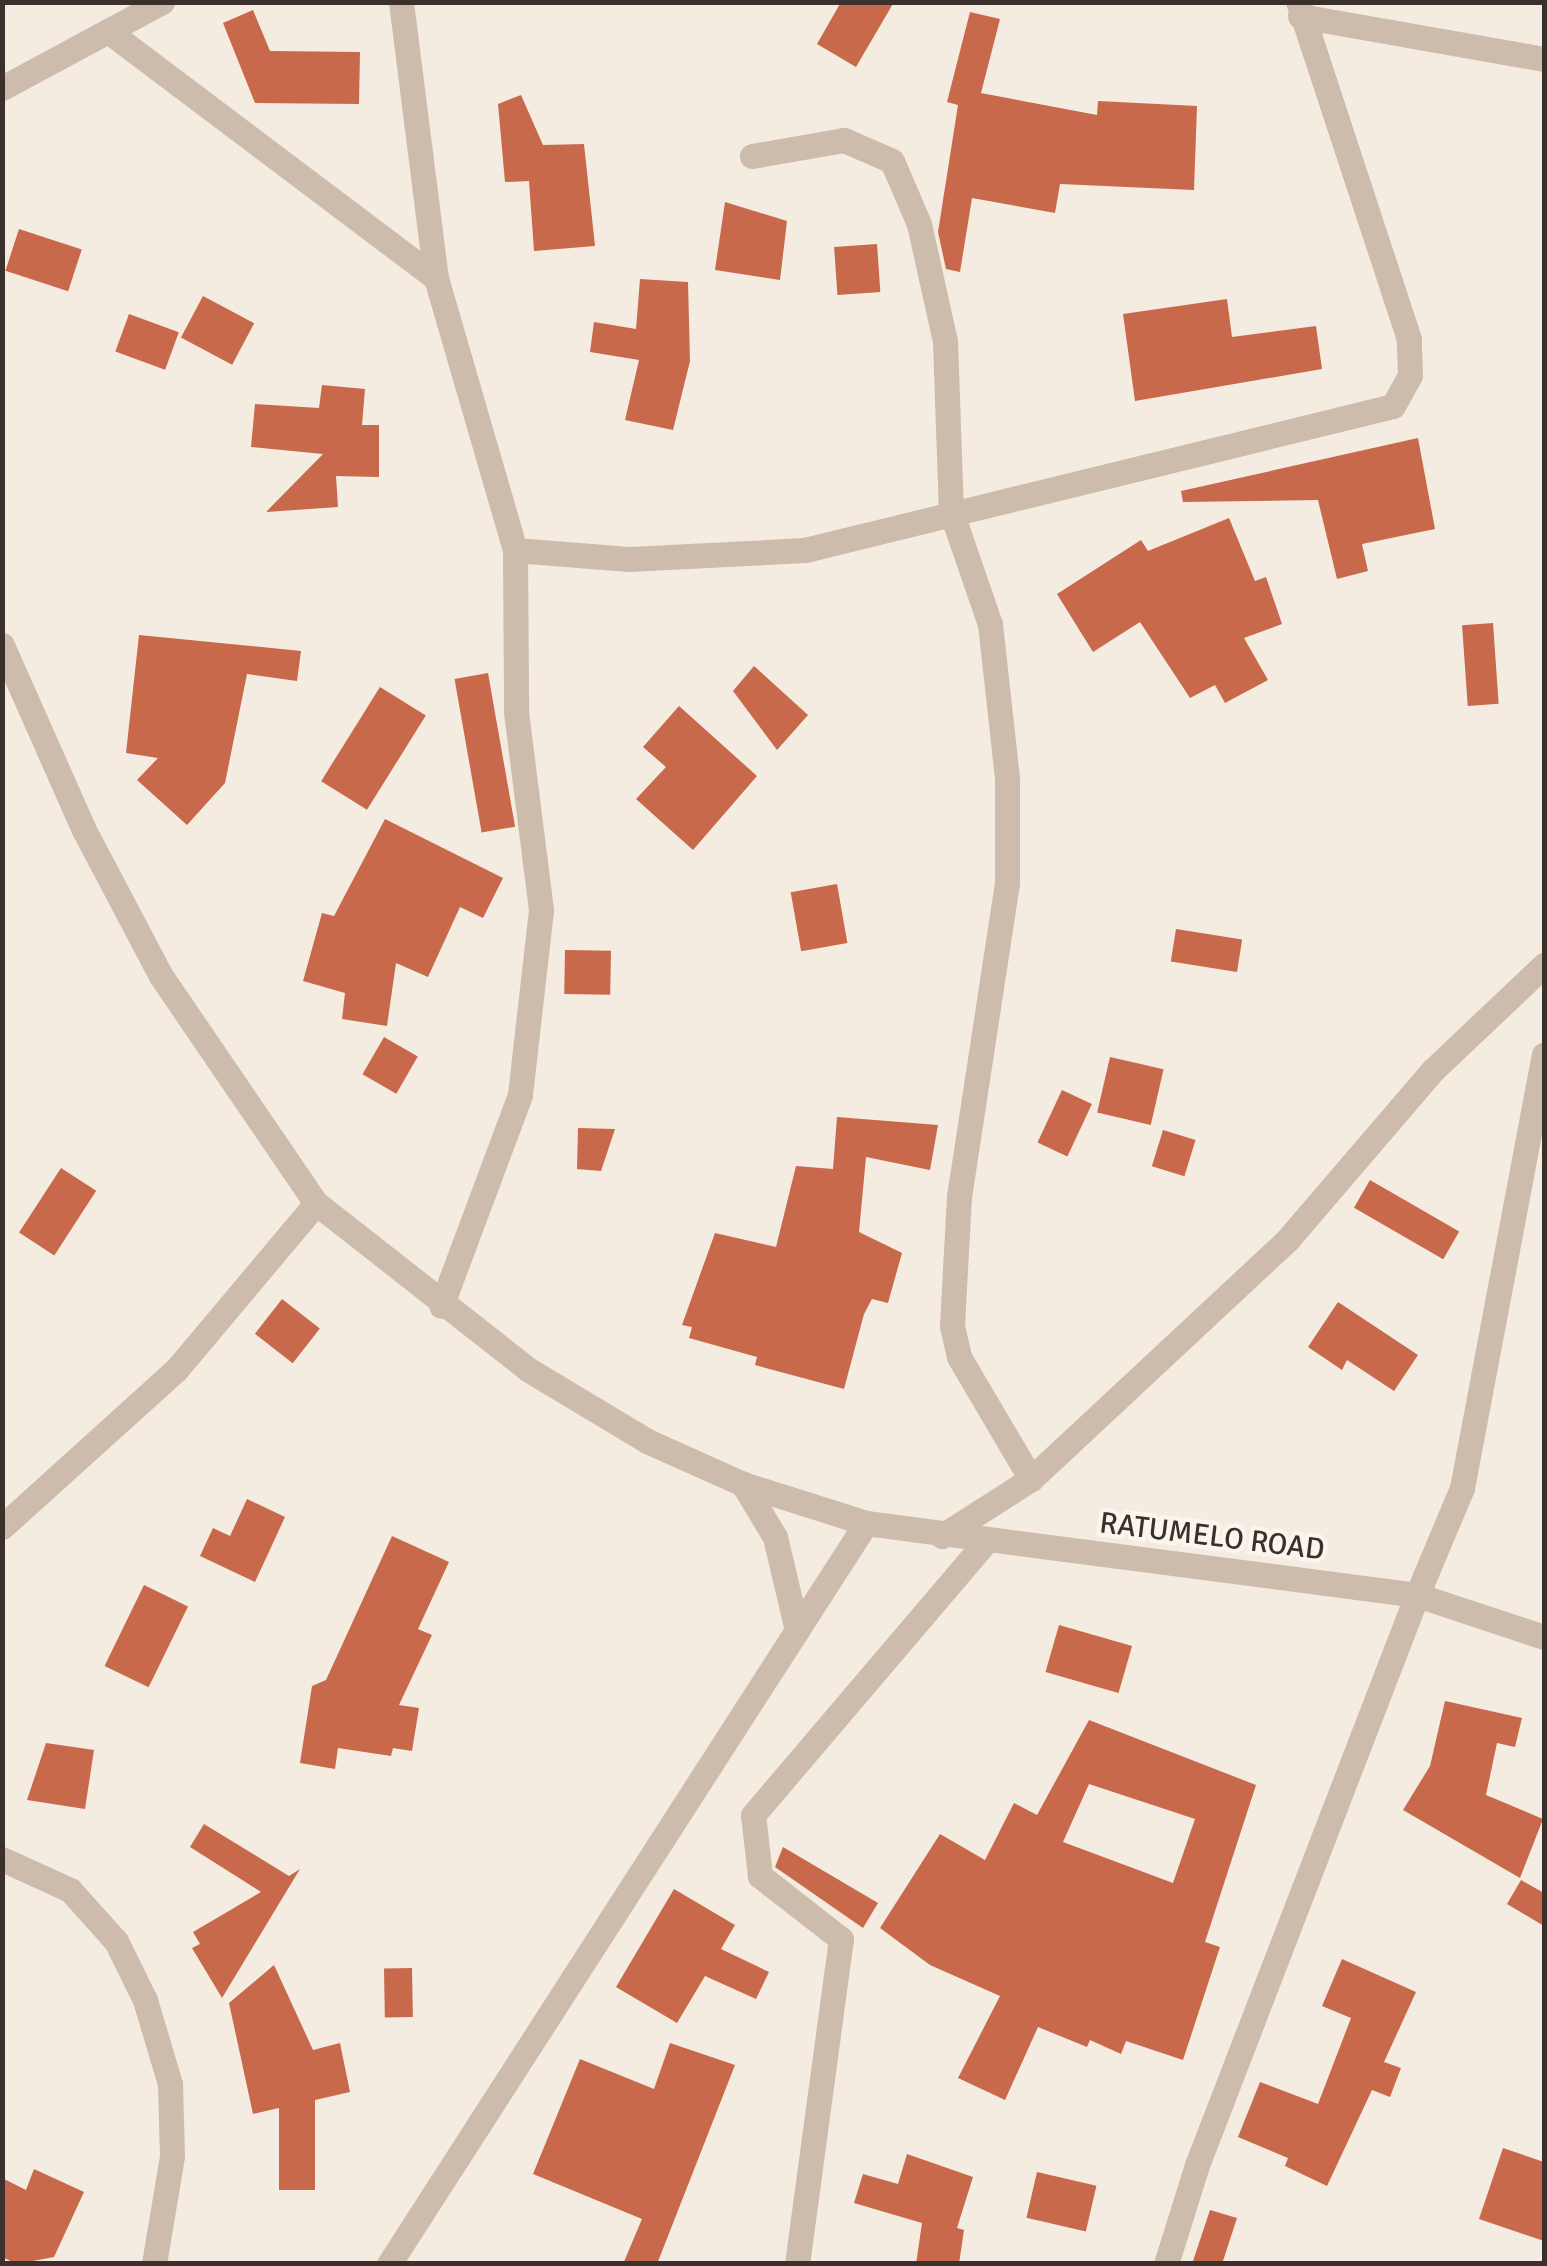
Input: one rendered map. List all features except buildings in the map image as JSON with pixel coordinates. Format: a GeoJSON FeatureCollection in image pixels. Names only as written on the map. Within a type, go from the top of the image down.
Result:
{"type":"FeatureCollection","features":[{"type":"Feature","properties":{"kind":"street"},"geometry":{"type":"LineString","coordinates":[[2,88],[112,34],[162,2]]}},
{"type":"Feature","properties":{"kind":"street"},"geometry":{"type":"LineString","coordinates":[[401,2],[436,278],[515,550],[516,712],[542,910],[520,1095],[441,1306]]}},
{"type":"Feature","properties":{"kind":"street"},"geometry":{"type":"LineString","coordinates":[[515,550],[630,559],[805,550],[951,511],[1393,406],[1404,393],[1409,338],[1299,9]]}},
{"type":"Feature","properties":{"kind":"street"},"geometry":{"type":"LineString","coordinates":[[1299,9],[1544,59]]}},
{"type":"Feature","properties":{"kind":"street"},"geometry":{"type":"LineString","coordinates":[[112,34],[436,278]]}},
{"type":"Feature","properties":{"kind":"street"},"geometry":{"type":"LineString","coordinates":[[752,156],[844,140],[892,162],[919,224],[945,341],[951,511],[990,624],[1007,779],[1007,883],[961,1180],[952,1326],[960,1357],[1031,1479]]}},
{"type":"Feature","properties":{"kind":"street","name":"RATUMELO ROAD"},"geometry":{"type":"LineString","coordinates":[[2,645],[84,830],[161,976],[316,1204],[441,1306],[647,1442],[743,1484],[866,1523],[986,1542],[1418,1595],[1544,1637]]}},
{"type":"Feature","properties":{"kind":"street"},"geometry":{"type":"LineString","coordinates":[[942,1536],[1031,1479],[1290,1238],[1433,1070],[1544,965]]}},
{"type":"Feature","properties":{"kind":"street"},"geometry":{"type":"LineString","coordinates":[[1166,2264],[1196,2165],[1462,1488],[1544,1055]]}},
{"type":"Feature","properties":{"kind":"street"},"geometry":{"type":"LineString","coordinates":[[2,1527],[176,1370],[316,1204]]}},
{"type":"Feature","properties":{"kind":"street"},"geometry":{"type":"LineString","coordinates":[[743,1484],[775,1536],[797,1630]]}},
{"type":"Feature","properties":{"kind":"street"},"geometry":{"type":"LineString","coordinates":[[389,2264],[866,1523]]}},
{"type":"Feature","properties":{"kind":"street"},"geometry":{"type":"LineString","coordinates":[[797,2264],[841,1939],[834,1926],[760,1876],[752,1854],[753,1815],[986,1542]]}},
{"type":"Feature","properties":{"kind":"street"},"geometry":{"type":"LineString","coordinates":[[2,1860],[70,1890],[116,1941],[145,2000],[170,2102],[172,2156],[154,2264]]}}]}
